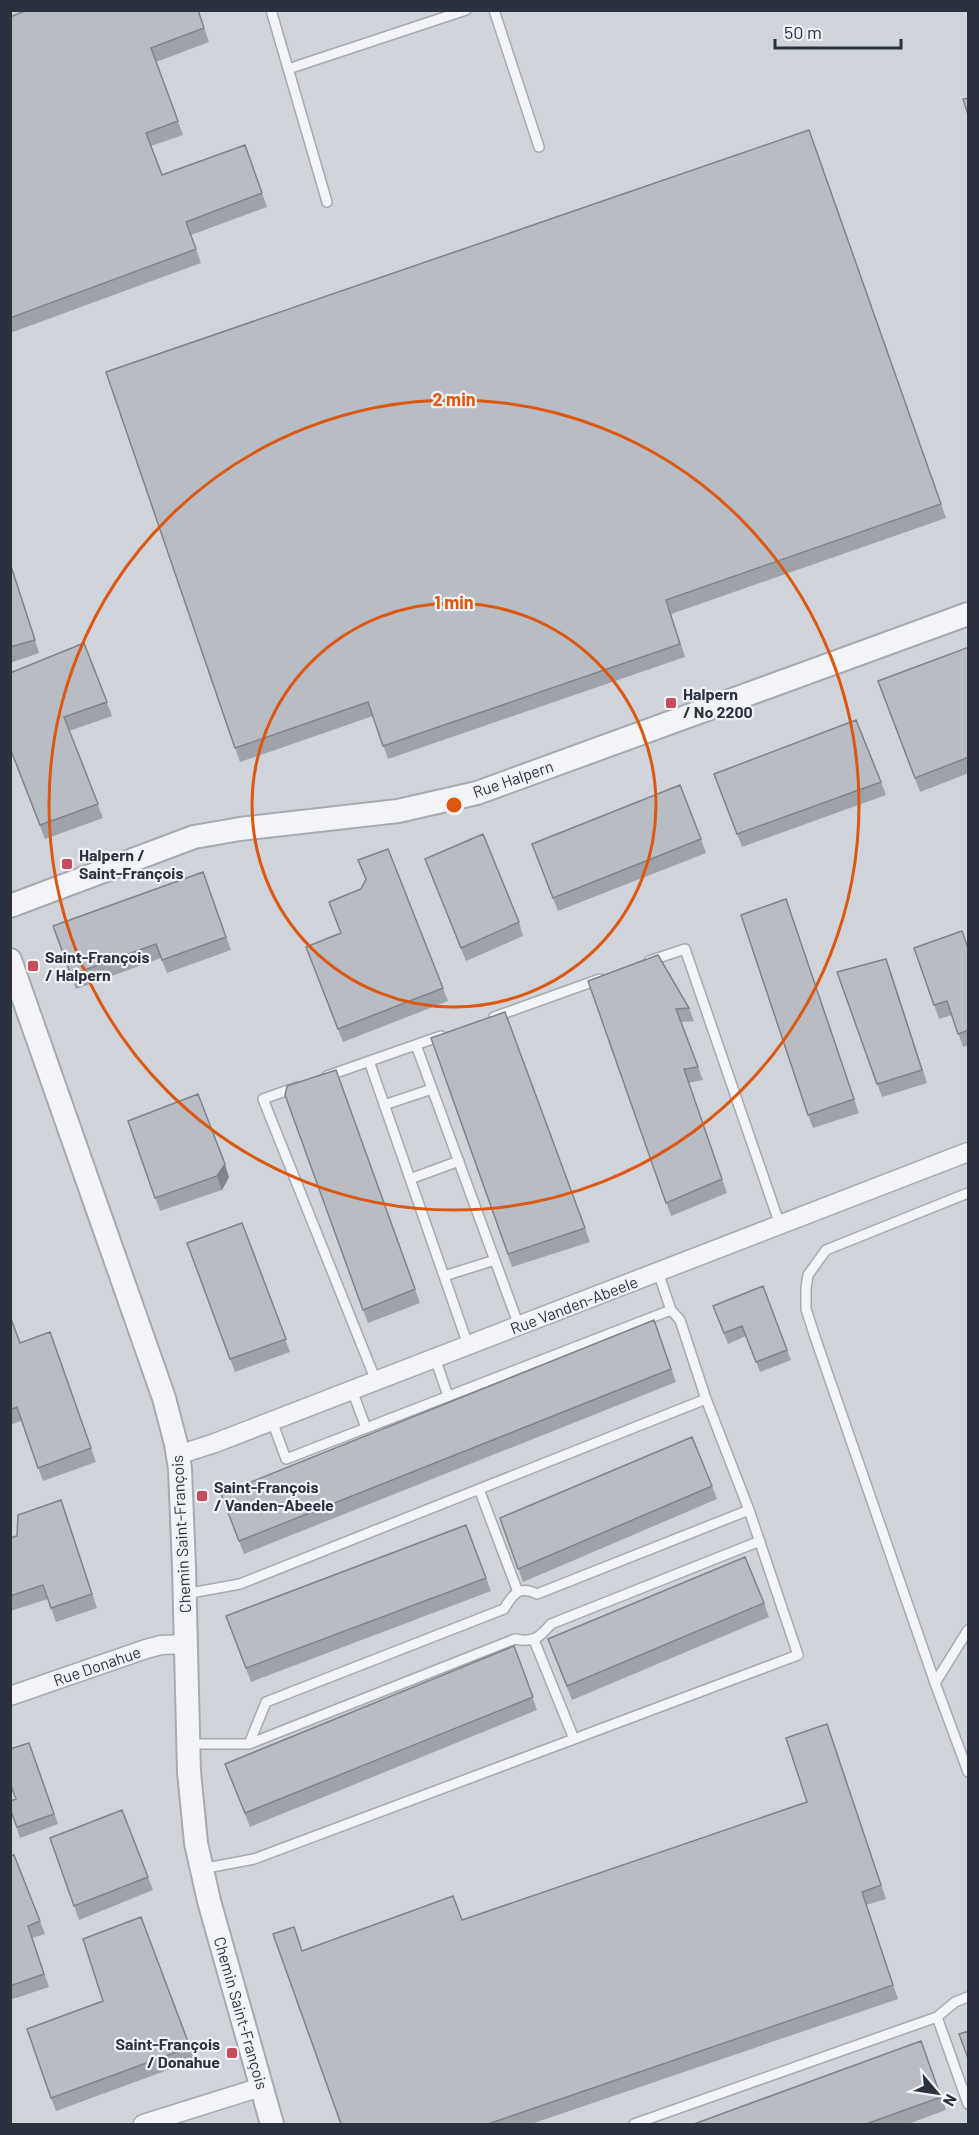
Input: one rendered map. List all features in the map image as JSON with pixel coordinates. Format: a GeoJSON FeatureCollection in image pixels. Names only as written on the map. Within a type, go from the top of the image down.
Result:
{"type":"FeatureCollection","features":[{"type":"Feature","properties":{"kind":"street","name":"Rue Halpern"},"geometry":{"type":"LineString","coordinates":[[10,906],[195,837],[240,829],[399,811],[477,793],[969,614]]}},
{"type":"Feature","properties":{"kind":"street","name":"Chemin Saint-François"},"geometry":{"type":"LineString","coordinates":[[10,960],[164,1398],[178,1455],[185,1594],[190,1795],[201,1869],[272,2124]]}},
{"type":"Feature","properties":{"kind":"street","name":"Rue Vanden-Abeele"},"geometry":{"type":"LineString","coordinates":[[178,1455],[199,1449],[969,1152]]}},
{"type":"Feature","properties":{"kind":"street","name":"Rue Donahue"},"geometry":{"type":"LineString","coordinates":[[10,1696],[146,1649],[161,1645],[186,1644]]}},
{"type":"Feature","properties":{"kind":"street"},"geometry":{"type":"LineString","coordinates":[[143,2124],[261,2087]]}},
{"type":"Feature","properties":{"kind":"lane"},"geometry":{"type":"LineString","coordinates":[[271,10],[327,202]]}},
{"type":"Feature","properties":{"kind":"lane"},"geometry":{"type":"LineString","coordinates":[[288,69],[466,10]]}},
{"type":"Feature","properties":{"kind":"lane"},"geometry":{"type":"LineString","coordinates":[[494,10],[539,147]]}},
{"type":"Feature","properties":{"kind":"lane"},"geometry":{"type":"LineString","coordinates":[[640,965],[685,949],[780,1225]]}},
{"type":"Feature","properties":{"kind":"lane"},"geometry":{"type":"LineString","coordinates":[[483,1021],[607,977]]}},
{"type":"Feature","properties":{"kind":"lane"},"geometry":{"type":"LineString","coordinates":[[316,1080],[450,1033]]}},
{"type":"Feature","properties":{"kind":"lane"},"geometry":{"type":"LineString","coordinates":[[416,1045],[519,1326]]}},
{"type":"Feature","properties":{"kind":"lane"},"geometry":{"type":"LineString","coordinates":[[369,1061],[468,1345]]}},
{"type":"Feature","properties":{"kind":"lane"},"geometry":{"type":"LineString","coordinates":[[306,1084],[263,1099],[376,1381]]}},
{"type":"Feature","properties":{"kind":"lane"},"geometry":{"type":"LineString","coordinates":[[384,1105],[432,1089]]}},
{"type":"Feature","properties":{"kind":"lane"},"geometry":{"type":"LineString","coordinates":[[410,1179],[459,1161]]}},
{"type":"Feature","properties":{"kind":"lane"},"geometry":{"type":"LineString","coordinates":[[969,1193],[826,1250],[807,1275],[806,1288],[806,1310],[815,1337],[935,1683],[969,1772]]}},
{"type":"Feature","properties":{"kind":"lane"},"geometry":{"type":"LineString","coordinates":[[444,1276],[495,1260]]}},
{"type":"Feature","properties":{"kind":"lane"},"geometry":{"type":"LineString","coordinates":[[201,1869],[254,1859],[798,1654],[680,1320],[671,1310],[658,1272]]}},
{"type":"Feature","properties":{"kind":"lane"},"geometry":{"type":"LineString","coordinates":[[272,1421],[286,1459],[671,1310]]}},
{"type":"Feature","properties":{"kind":"lane"},"geometry":{"type":"LineString","coordinates":[[435,1358],[448,1396]]}},
{"type":"Feature","properties":{"kind":"lane"},"geometry":{"type":"LineString","coordinates":[[352,1390],[366,1428]]}},
{"type":"Feature","properties":{"kind":"lane"},"geometry":{"type":"LineString","coordinates":[[185,1594],[240,1584],[706,1398]]}},
{"type":"Feature","properties":{"kind":"lane"},"geometry":{"type":"LineString","coordinates":[[479,1489],[518,1592]]}},
{"type":"Feature","properties":{"kind":"lane"},"geometry":{"type":"LineString","coordinates":[[249,1744],[266,1702],[504,1609],[509,1600],[518,1592],[528,1590],[537,1594],[749,1510]]}},
{"type":"Feature","properties":{"kind":"lane"},"geometry":{"type":"LineString","coordinates":[[188,1744],[249,1744],[515,1639],[526,1642],[534,1640],[551,1624],[760,1542]]}},
{"type":"Feature","properties":{"kind":"lane"},"geometry":{"type":"LineString","coordinates":[[935,1683],[969,1630]]}},
{"type":"Feature","properties":{"kind":"lane"},"geometry":{"type":"LineString","coordinates":[[534,1640],[574,1739]]}},
{"type":"Feature","properties":{"kind":"lane"},"geometry":{"type":"LineString","coordinates":[[634,2124],[937,2017],[955,2002],[969,1997]]}},
{"type":"Feature","properties":{"kind":"lane"},"geometry":{"type":"LineString","coordinates":[[937,2017],[969,2104]]}},
{"type":"Feature","properties":{"kind":"shaded area"},"geometry":{"type":"Polygon","coordinates":[[[11,11],[968,11],[968,2124],[11,2124],[11,11]]]}},
{"type":"Feature","properties":{"kind":"building"},"geometry":{"type":"Polygon","coordinates":[[[27,10],[198,10],[204,28],[151,48],[178,121],[146,133],[162,175],[245,145],[262,193],[186,222],[196,249],[10,318],[10,17],[27,10]]]}},
{"type":"Feature","properties":{"kind":"building"},"geometry":{"type":"Polygon","coordinates":[[[969,98],[969,118],[963,99],[969,98]]]}},
{"type":"Feature","properties":{"kind":"building"},"geometry":{"type":"Polygon","coordinates":[[[809,130],[941,504],[666,600],[680,644],[383,746],[368,702],[235,748],[106,372],[809,130]]]}},
{"type":"Feature","properties":{"kind":"building"},"geometry":{"type":"Polygon","coordinates":[[[10,563],[35,640],[10,647],[10,563]]]}},
{"type":"Feature","properties":{"kind":"building"},"geometry":{"type":"Polygon","coordinates":[[[84,643],[107,702],[64,717],[98,804],[40,825],[10,748],[10,673],[84,643]]]}},
{"type":"Feature","properties":{"kind":"building"},"geometry":{"type":"Polygon","coordinates":[[[969,647],[969,757],[915,778],[878,681],[969,647]]]}},
{"type":"Feature","properties":{"kind":"building"},"geometry":{"type":"Polygon","coordinates":[[[856,720],[881,782],[737,834],[714,774],[856,720]]]}},
{"type":"Feature","properties":{"kind":"building"},"geometry":{"type":"Polygon","coordinates":[[[680,785],[701,839],[553,898],[532,844],[680,785]]]}},
{"type":"Feature","properties":{"kind":"building"},"geometry":{"type":"Polygon","coordinates":[[[483,834],[519,922],[461,948],[425,859],[483,834]]]}},
{"type":"Feature","properties":{"kind":"building"},"geometry":{"type":"Polygon","coordinates":[[[388,849],[443,988],[338,1029],[306,947],[341,933],[329,902],[361,889],[366,879],[358,860],[388,849]]]}},
{"type":"Feature","properties":{"kind":"building"},"geometry":{"type":"Polygon","coordinates":[[[203,872],[226,937],[162,960],[156,944],[71,975],[53,926],[203,872]]]}},
{"type":"Feature","properties":{"kind":"building"},"geometry":{"type":"Polygon","coordinates":[[[786,899],[854,1099],[808,1115],[741,915],[786,899]]]}},
{"type":"Feature","properties":{"kind":"building"},"geometry":{"type":"Polygon","coordinates":[[[962,931],[969,951],[969,1030],[958,1034],[947,1001],[934,1005],[914,948],[962,931]]]}},
{"type":"Feature","properties":{"kind":"building"},"geometry":{"type":"Polygon","coordinates":[[[658,955],[689,1008],[676,1009],[698,1067],[684,1069],[722,1179],[666,1203],[588,981],[658,955]]]}},
{"type":"Feature","properties":{"kind":"building"},"geometry":{"type":"Polygon","coordinates":[[[886,959],[922,1070],[877,1084],[837,972],[886,959]]]}},
{"type":"Feature","properties":{"kind":"building"},"geometry":{"type":"Polygon","coordinates":[[[505,1012],[585,1228],[508,1254],[431,1038],[505,1012]]]}},
{"type":"Feature","properties":{"kind":"building"},"geometry":{"type":"Polygon","coordinates":[[[336,1070],[415,1289],[363,1310],[285,1095],[287,1086],[336,1070]]]}},
{"type":"Feature","properties":{"kind":"building"},"geometry":{"type":"Polygon","coordinates":[[[198,1094],[225,1164],[217,1176],[155,1198],[128,1121],[198,1094]]]}},
{"type":"Feature","properties":{"kind":"building"},"geometry":{"type":"Polygon","coordinates":[[[242,1223],[286,1339],[230,1359],[187,1243],[242,1223]]]}},
{"type":"Feature","properties":{"kind":"building"},"geometry":{"type":"Polygon","coordinates":[[[763,1286],[787,1350],[756,1362],[742,1326],[724,1333],[713,1306],[763,1286]]]}},
{"type":"Feature","properties":{"kind":"building"},"geometry":{"type":"Polygon","coordinates":[[[10,1316],[20,1343],[50,1332],[91,1448],[38,1468],[17,1407],[10,1410],[10,1316]]]}},
{"type":"Feature","properties":{"kind":"building"},"geometry":{"type":"Polygon","coordinates":[[[654,1320],[671,1369],[239,1541],[221,1494],[654,1320]]]}},
{"type":"Feature","properties":{"kind":"building"},"geometry":{"type":"Polygon","coordinates":[[[692,1437],[712,1486],[518,1569],[500,1518],[692,1437]]]}},
{"type":"Feature","properties":{"kind":"building"},"geometry":{"type":"Polygon","coordinates":[[[61,1500],[92,1594],[51,1608],[43,1585],[10,1596],[10,1538],[17,1536],[18,1515],[61,1500]]]}},
{"type":"Feature","properties":{"kind":"building"},"geometry":{"type":"Polygon","coordinates":[[[466,1525],[486,1578],[246,1668],[226,1616],[466,1525]]]}},
{"type":"Feature","properties":{"kind":"building"},"geometry":{"type":"Polygon","coordinates":[[[745,1557],[764,1603],[567,1686],[548,1639],[745,1557]]]}},
{"type":"Feature","properties":{"kind":"building"},"geometry":{"type":"Polygon","coordinates":[[[514,1646],[533,1697],[245,1813],[225,1764],[514,1646]]]}},
{"type":"Feature","properties":{"kind":"building"},"geometry":{"type":"Polygon","coordinates":[[[827,1724],[881,1885],[862,1892],[893,1985],[488,2124],[341,2124],[273,1934],[294,1927],[302,1951],[453,1896],[462,1920],[807,1802],[786,1738],[827,1724]]]}},
{"type":"Feature","properties":{"kind":"building"},"geometry":{"type":"Polygon","coordinates":[[[29,1743],[54,1814],[17,1827],[10,1809],[10,1801],[16,1799],[10,1783],[10,1749],[29,1743]]]}},
{"type":"Feature","properties":{"kind":"building"},"geometry":{"type":"Polygon","coordinates":[[[122,1810],[148,1877],[74,1906],[50,1838],[122,1810]]]}},
{"type":"Feature","properties":{"kind":"building"},"geometry":{"type":"Polygon","coordinates":[[[14,1855],[40,1921],[28,1926],[44,1974],[10,1986],[10,1856],[14,1855]]]}},
{"type":"Feature","properties":{"kind":"building"},"geometry":{"type":"Polygon","coordinates":[[[141,1917],[190,2047],[51,2098],[27,2029],[103,2001],[83,1939],[141,1917]]]}},
{"type":"Feature","properties":{"kind":"building"},"geometry":{"type":"Polygon","coordinates":[[[969,2031],[969,2061],[959,2034],[969,2031]]]}},
{"type":"Feature","properties":{"kind":"building"},"geometry":{"type":"Polygon","coordinates":[[[921,2041],[941,2097],[866,2124],[694,2124],[921,2041]]]}},
{"type":"Feature","properties":{"kind":"place","name":"Halpern / No 2200"},"geometry":{"type":"Point","coordinates":[671,703]}},
{"type":"Feature","properties":{"kind":"place","name":"Halpern / Saint-François"},"geometry":{"type":"Point","coordinates":[67,864]}},
{"type":"Feature","properties":{"kind":"place","name":"Saint-François / Halpern"},"geometry":{"type":"Point","coordinates":[33,966]}},
{"type":"Feature","properties":{"kind":"place","name":"Saint-François / Vanden-Abeele"},"geometry":{"type":"Point","coordinates":[202,1496]}},
{"type":"Feature","properties":{"kind":"place","name":"Saint-François / Donahue"},"geometry":{"type":"Point","coordinates":[232,2053]}}]}
